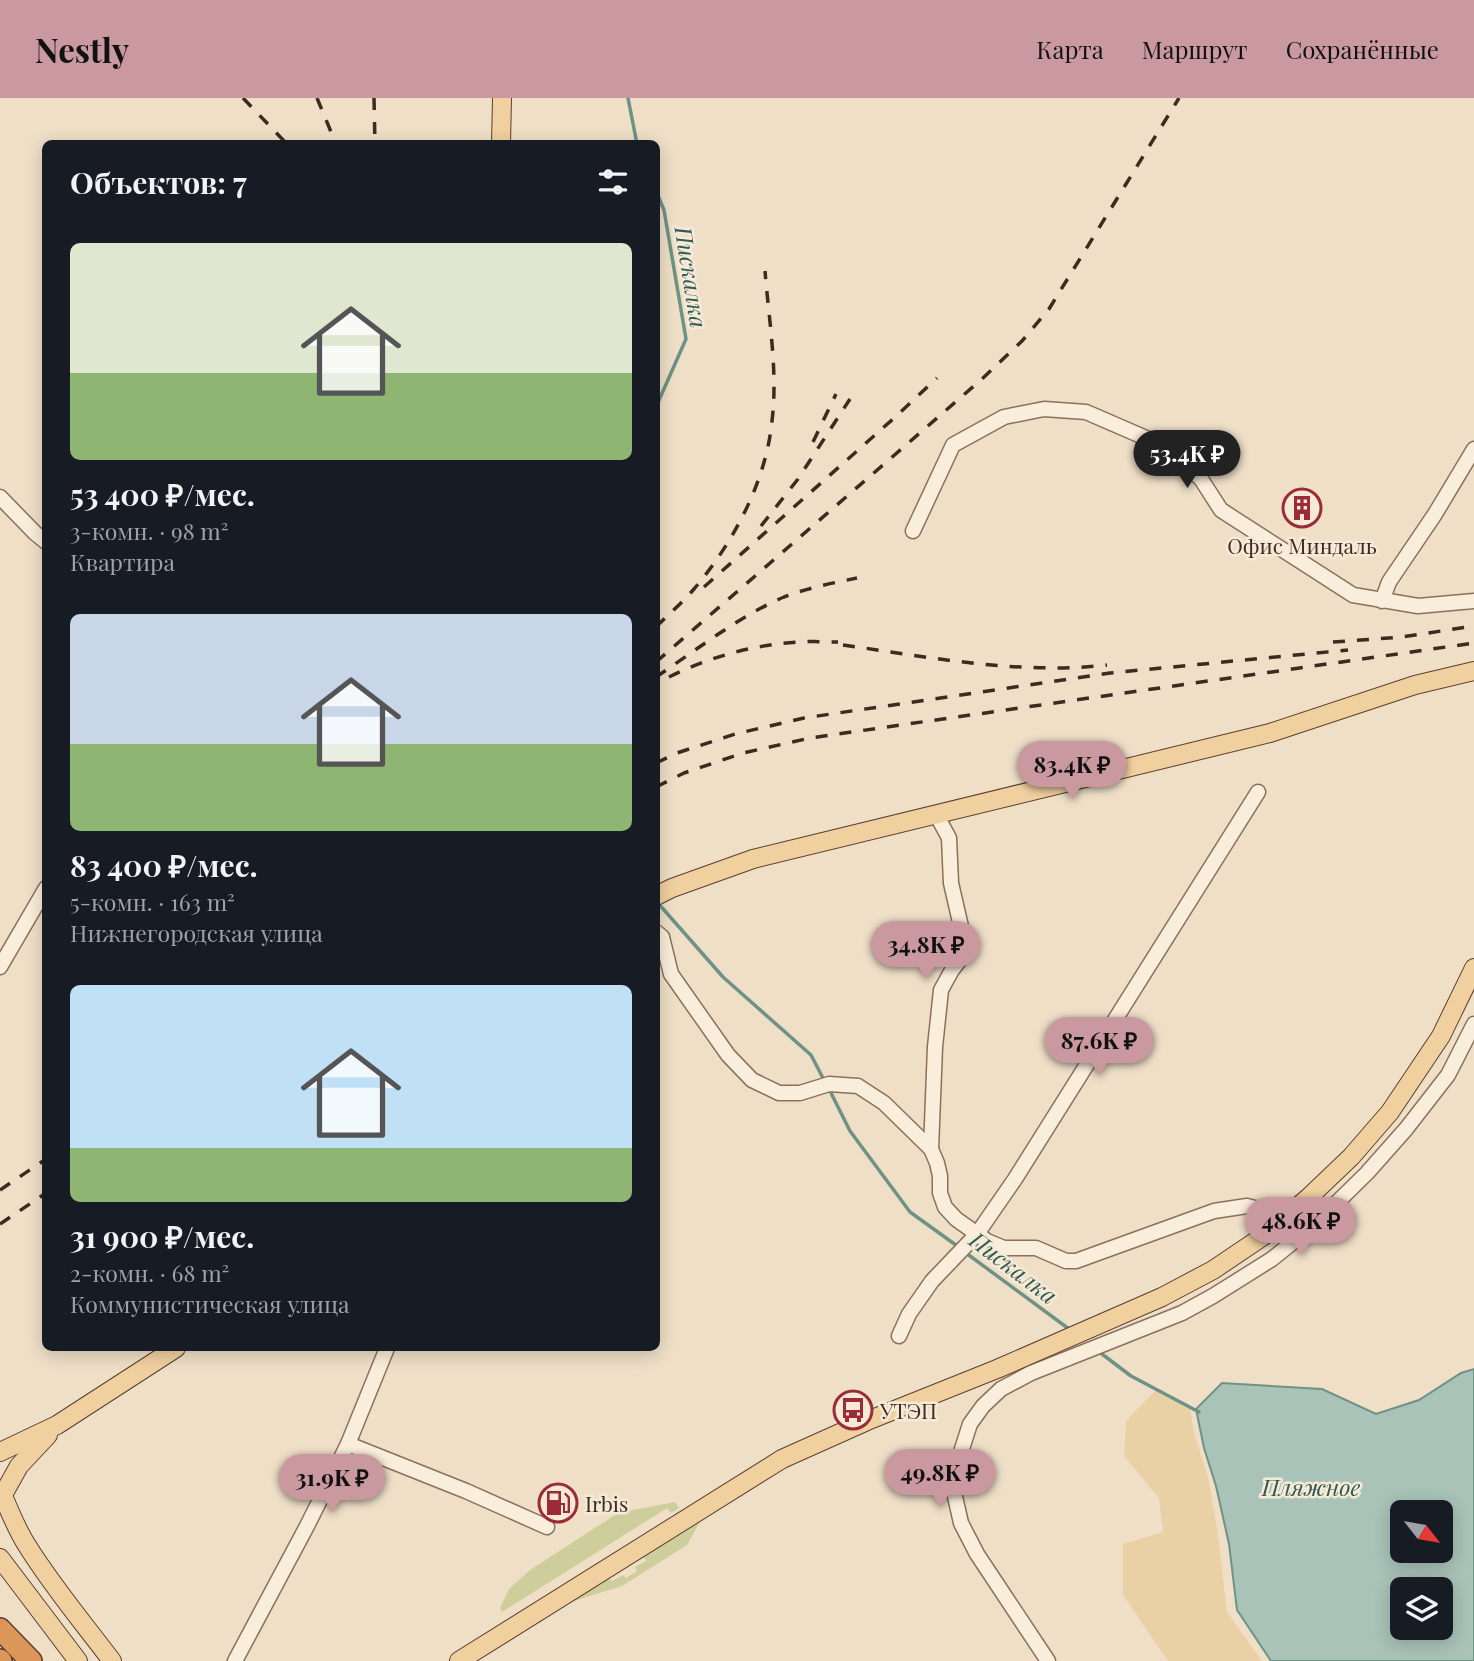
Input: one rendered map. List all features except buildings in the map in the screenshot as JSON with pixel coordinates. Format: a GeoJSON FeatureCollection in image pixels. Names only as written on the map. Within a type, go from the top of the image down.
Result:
{"type":"FeatureCollection","features":[{"type":"Feature","properties":{"kind":"highway"},"geometry":{"type":"LineString","coordinates":[[0,1629],[32,1661]]}},
{"type":"Feature","properties":{"kind":"main road"},"geometry":{"type":"LineString","coordinates":[[501,140],[502,98]]}},
{"type":"Feature","properties":{"kind":"main road"},"geometry":{"type":"LineString","coordinates":[[660,894],[753,859],[1270,733],[1415,685],[1474,671]]}},
{"type":"Feature","properties":{"kind":"main road"},"geometry":{"type":"LineString","coordinates":[[459,1661],[782,1459],[1162,1297],[1213,1270],[1262,1237],[1351,1157],[1390,1112],[1441,1036],[1474,968]]}},
{"type":"Feature","properties":{"kind":"main road"},"geometry":{"type":"LineString","coordinates":[[0,1452],[57,1425],[171,1351]]}},
{"type":"Feature","properties":{"kind":"main road"},"geometry":{"type":"LineString","coordinates":[[57,1425],[19,1466],[2,1493],[26,1546],[112,1661]]}},
{"type":"Feature","properties":{"kind":"main road"},"geometry":{"type":"LineString","coordinates":[[0,1559],[78,1661]]}},
{"type":"Feature","properties":{"kind":"street"},"geometry":{"type":"LineString","coordinates":[[913,531],[953,446],[1004,416],[1044,409],[1086,412],[1146,438],[1184,464],[1201,479],[1221,510],[1353,596],[1418,606],[1474,601]]}},
{"type":"Feature","properties":{"kind":"street"},"geometry":{"type":"LineString","coordinates":[[1382,601],[1389,582],[1435,514],[1474,449]]}},
{"type":"Feature","properties":{"kind":"street"},"geometry":{"type":"LineString","coordinates":[[0,497],[42,539]]}},
{"type":"Feature","properties":{"kind":"street"},"geometry":{"type":"LineString","coordinates":[[899,1336],[909,1314],[932,1282],[977,1234],[1014,1179],[1258,792]]}},
{"type":"Feature","properties":{"kind":"street"},"geometry":{"type":"LineString","coordinates":[[931,1149],[935,1047],[941,990],[951,970],[962,957],[965,944],[951,883],[949,838],[936,814]]}},
{"type":"Feature","properties":{"kind":"street"},"geometry":{"type":"LineString","coordinates":[[0,967],[42,895]]}},
{"type":"Feature","properties":{"kind":"street"},"geometry":{"type":"LineString","coordinates":[[660,935],[671,974],[728,1055],[752,1080],[779,1093],[800,1093],[830,1084],[858,1086],[884,1103],[931,1149],[940,1176],[940,1193],[944,1207],[987,1241],[1004,1248],[1035,1248],[1066,1261],[1076,1261],[1214,1211],[1247,1206],[1263,1210],[1278,1223]]}},
{"type":"Feature","properties":{"kind":"street"},"geometry":{"type":"LineString","coordinates":[[1048,1661],[977,1554],[961,1523],[953,1488],[970,1424],[983,1406],[1001,1389],[1031,1373],[1182,1313],[1272,1259],[1367,1174],[1406,1129],[1448,1075],[1474,1024]]}},
{"type":"Feature","properties":{"kind":"street"},"geometry":{"type":"LineString","coordinates":[[235,1661],[348,1444],[386,1351]]}},
{"type":"Feature","properties":{"kind":"street"},"geometry":{"type":"LineString","coordinates":[[348,1444],[547,1527]]}},
{"type":"Feature","properties":{"kind":"green space"},"geometry":{"type":"Polygon","coordinates":[[[675,1502],[679,1508],[671,1513],[667,1508],[502,1612],[500,1608],[509,1589],[530,1570],[618,1513],[675,1502]]]}},
{"type":"Feature","properties":{"kind":"green space"},"geometry":{"type":"Polygon","coordinates":[[[703,1516],[687,1545],[622,1586],[561,1605],[605,1576],[612,1581],[623,1575],[626,1578],[637,1571],[635,1567],[646,1561],[642,1554],[703,1516]]]}},
{"type":"Feature","properties":{"kind":"sand"},"geometry":{"type":"Polygon","coordinates":[[[1155,1391],[1190,1409],[1194,1433],[1208,1477],[1227,1612],[1262,1661],[1168,1661],[1123,1595],[1123,1544],[1163,1532],[1159,1498],[1124,1456],[1126,1421],[1155,1391]]]}},
{"type":"Feature","properties":{"kind":"water","name":"Пляжное"},"geometry":{"type":"Polygon","coordinates":[[[1474,1369],[1474,1661],[1271,1661],[1237,1610],[1229,1544],[1196,1409],[1222,1383],[1322,1389],[1376,1414],[1419,1400],[1461,1373],[1474,1369]]]}},
{"type":"Feature","properties":{"kind":"waterway","name":"Пискалка"},"geometry":{"type":"LineString","coordinates":[[628,98],[636,140]]}},
{"type":"Feature","properties":{"kind":"waterway","name":"Пискалка"},"geometry":{"type":"LineString","coordinates":[[660,200],[664,210],[686,339],[660,398]]}},
{"type":"Feature","properties":{"kind":"waterway","name":"Пискалка"},"geometry":{"type":"LineString","coordinates":[[660,905],[723,977],[811,1055],[825,1082]]}},
{"type":"Feature","properties":{"kind":"waterway","name":"Пискалка"},"geometry":{"type":"LineString","coordinates":[[829,1089],[850,1131],[910,1212],[960,1248]]}},
{"type":"Feature","properties":{"kind":"waterway","name":"Пискалка"},"geometry":{"type":"LineString","coordinates":[[966,1253],[1069,1329]]}},
{"type":"Feature","properties":{"kind":"waterway","name":"Пискалка"},"geometry":{"type":"LineString","coordinates":[[1098,1351],[1131,1376],[1199,1412]]}},
{"type":"Feature","properties":{"kind":"railway"},"geometry":{"type":"LineString","coordinates":[[243,98],[283,140]]}},
{"type":"Feature","properties":{"kind":"railway"},"geometry":{"type":"LineString","coordinates":[[317,98],[334,140]]}},
{"type":"Feature","properties":{"kind":"railway"},"geometry":{"type":"LineString","coordinates":[[374,98],[375,140]]}},
{"type":"Feature","properties":{"kind":"railway"},"geometry":{"type":"LineString","coordinates":[[660,659],[982,379],[1022,341],[1049,309],[1179,98]]}},
{"type":"Feature","properties":{"kind":"railway"},"geometry":{"type":"LineString","coordinates":[[660,623],[694,589],[722,552],[745,511],[763,467],[774,403],[765,271]]}},
{"type":"Feature","properties":{"kind":"railway"},"geometry":{"type":"LineString","coordinates":[[704,587],[937,378]]}},
{"type":"Feature","properties":{"kind":"railway"},"geometry":{"type":"LineString","coordinates":[[813,442],[836,394]]}},
{"type":"Feature","properties":{"kind":"railway"},"geometry":{"type":"LineString","coordinates":[[761,526],[798,479],[850,399]]}},
{"type":"Feature","properties":{"kind":"railway"},"geometry":{"type":"LineString","coordinates":[[660,674],[735,623],[784,597],[857,578]]}},
{"type":"Feature","properties":{"kind":"railway"},"geometry":{"type":"LineString","coordinates":[[1333,642],[1402,637],[1474,626]]}},
{"type":"Feature","properties":{"kind":"railway"},"geometry":{"type":"LineString","coordinates":[[669,677],[716,658],[750,649],[783,643],[838,642]]}},
{"type":"Feature","properties":{"kind":"railway"},"geometry":{"type":"LineString","coordinates":[[660,785],[684,773],[743,753],[810,738],[1474,643]]}},
{"type":"Feature","properties":{"kind":"railway"},"geometry":{"type":"LineString","coordinates":[[843,645],[1007,666],[1074,668],[1107,665]]}},
{"type":"Feature","properties":{"kind":"railway"},"geometry":{"type":"LineString","coordinates":[[660,761],[735,734],[804,718],[1110,673],[1348,650]]}},
{"type":"Feature","properties":{"kind":"railway"},"geometry":{"type":"LineString","coordinates":[[0,1190],[42,1162]]}},
{"type":"Feature","properties":{"kind":"railway"},"geometry":{"type":"LineString","coordinates":[[0,1224],[42,1196]]}},
{"type":"Feature","properties":{"kind":"place","name":"Офис Миндаль"},"geometry":{"type":"Point","coordinates":[1302,508]}},
{"type":"Feature","properties":{"kind":"place","name":"УТЭП"},"geometry":{"type":"Point","coordinates":[853,1410]}},
{"type":"Feature","properties":{"kind":"place","name":"Irbis"},"geometry":{"type":"Point","coordinates":[558,1503]}}]}
